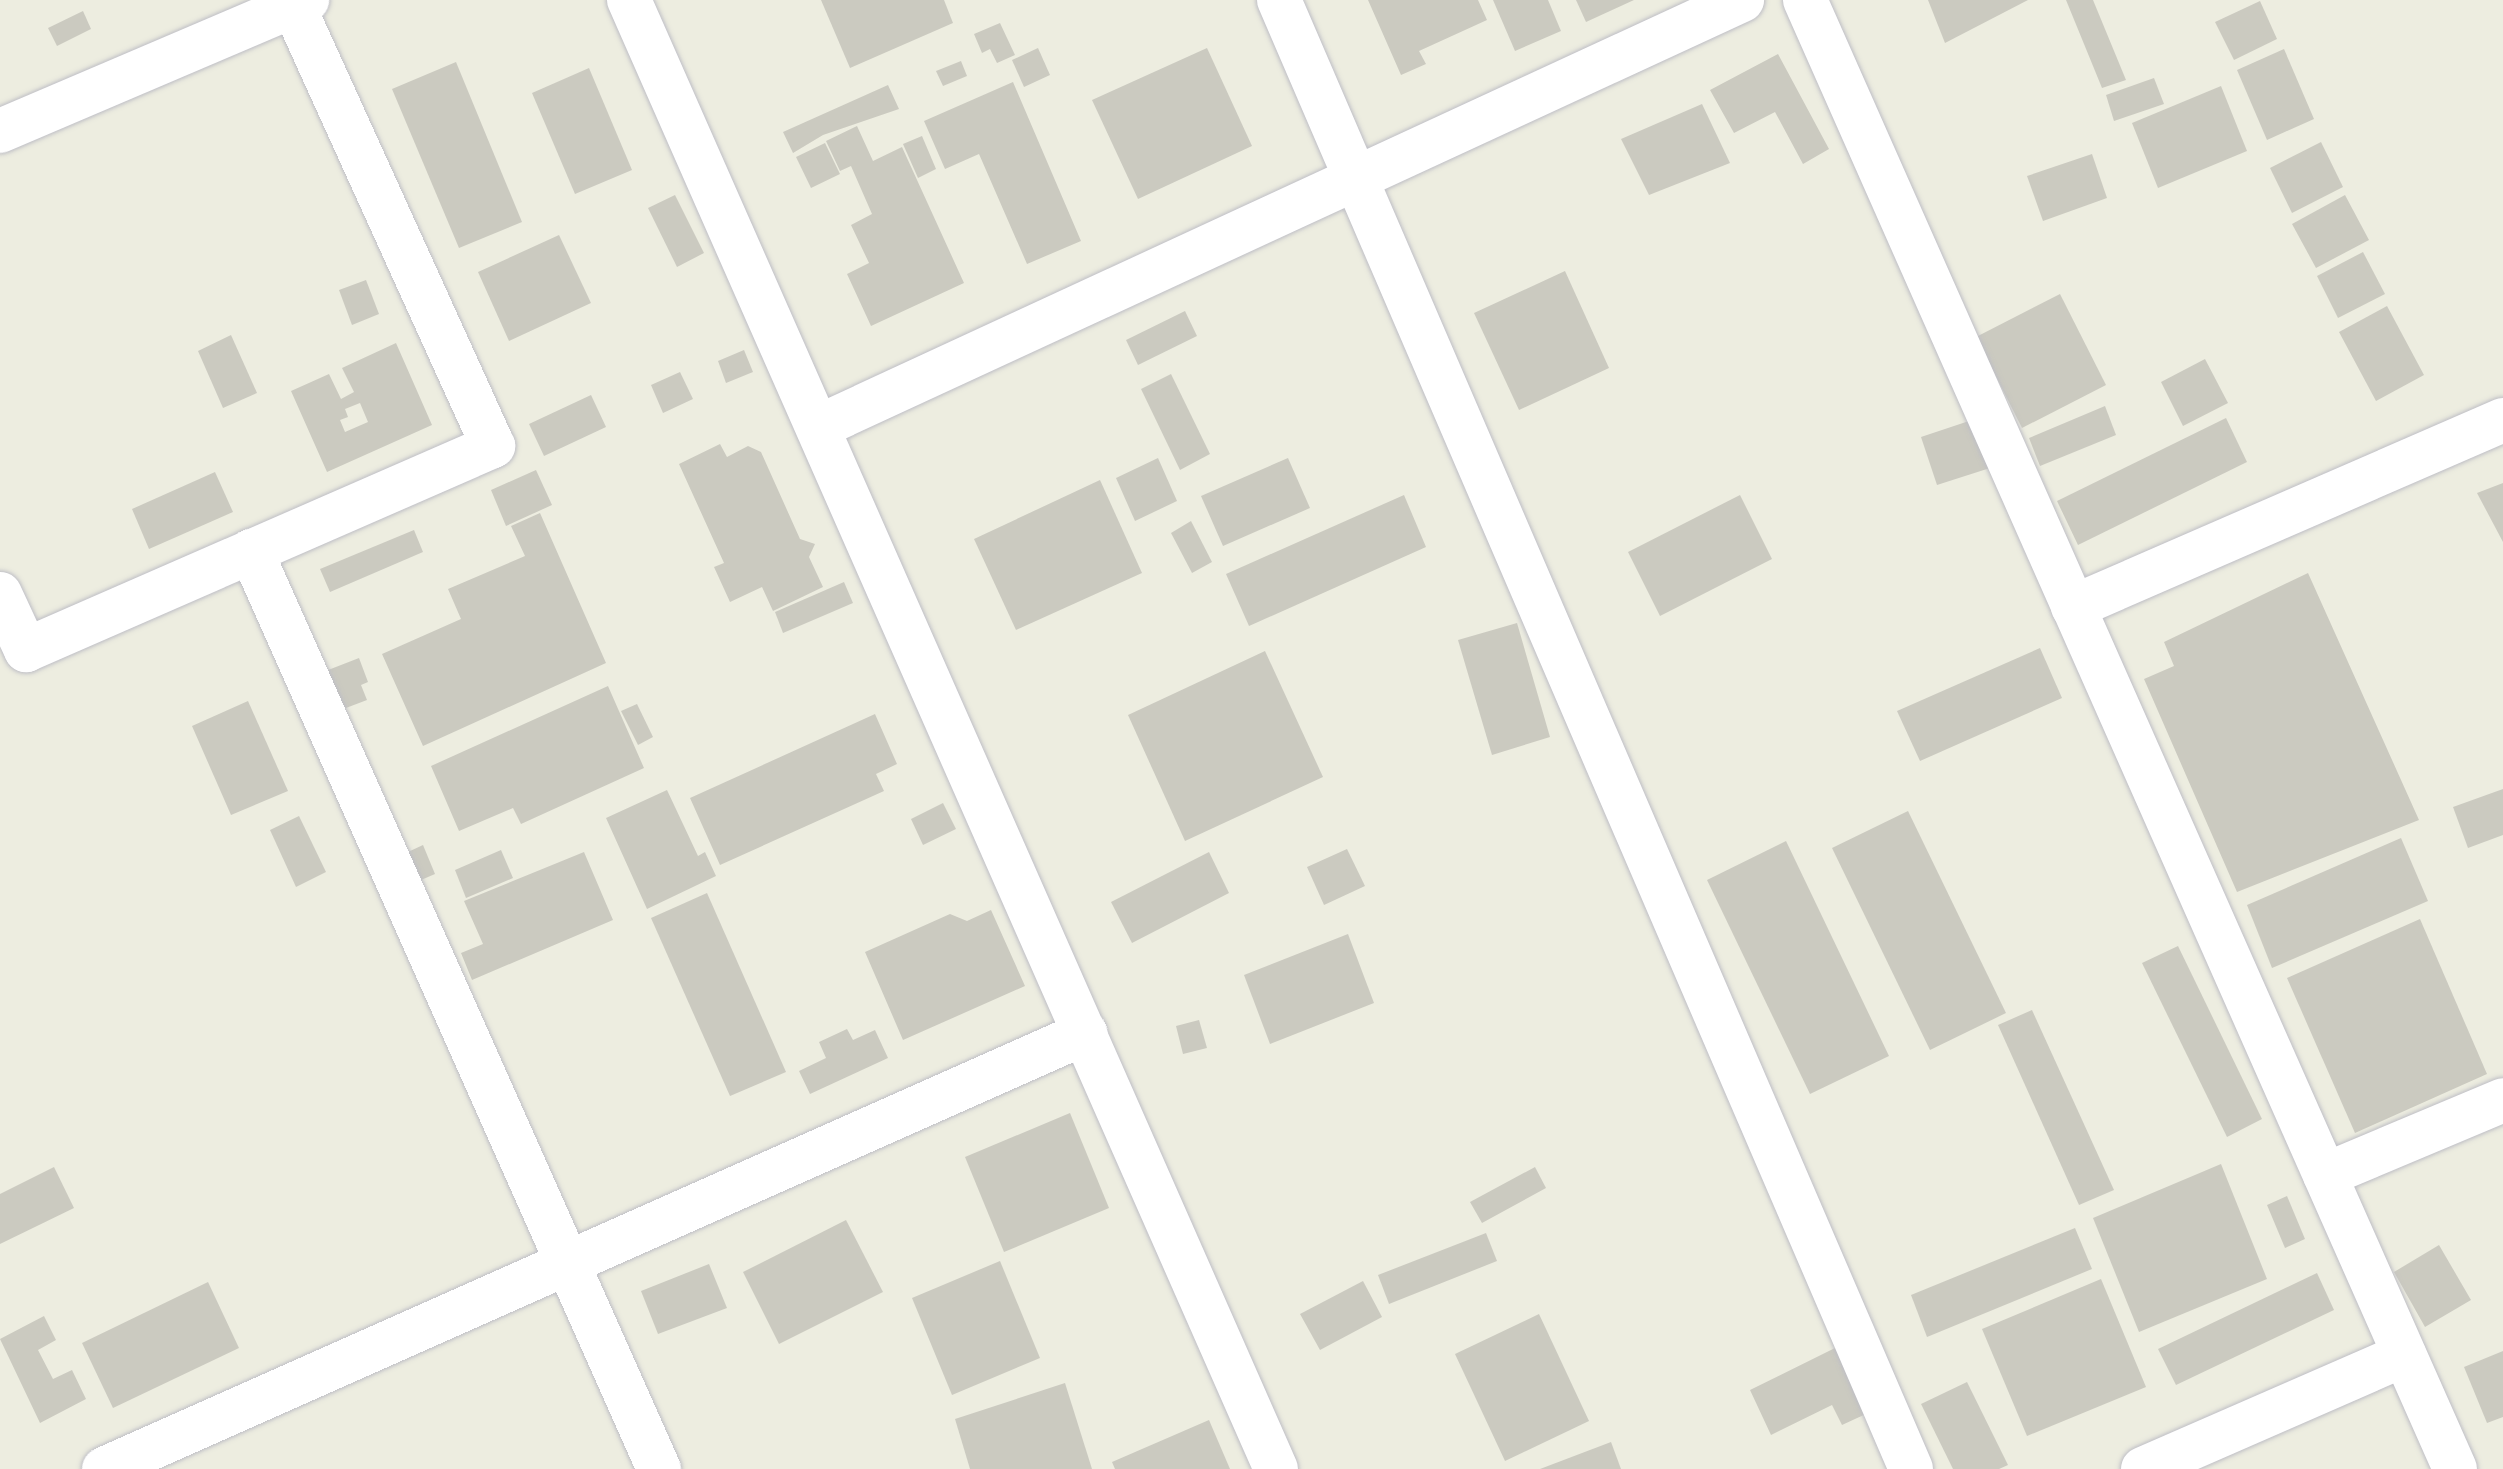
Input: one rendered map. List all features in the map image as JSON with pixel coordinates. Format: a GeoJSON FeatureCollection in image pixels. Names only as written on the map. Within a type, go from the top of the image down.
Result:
{"type":"FeatureCollection","features":[{"type":"Feature","properties":{"kind":"street"},"geometry":{"type":"LineString","coordinates":[[629,0],[1276,1469]]}},
{"type":"Feature","properties":{"kind":"street"},"geometry":{"type":"LineString","coordinates":[[1279,0],[1911,1469]]}},
{"type":"Feature","properties":{"kind":"street"},"geometry":{"type":"LineString","coordinates":[[818,427],[1742,0]]}},
{"type":"Feature","properties":{"kind":"street"},"geometry":{"type":"LineString","coordinates":[[1805,0],[2455,1469]]}},
{"type":"Feature","properties":{"kind":"street"},"geometry":{"type":"LineString","coordinates":[[0,131],[300,3],[493,446],[26,650],[0,594]]}},
{"type":"Feature","properties":{"kind":"street"},"geometry":{"type":"LineString","coordinates":[[2073,607],[2503,420]]}},
{"type":"Feature","properties":{"kind":"street"},"geometry":{"type":"LineString","coordinates":[[251,551],[659,1469]]}},
{"type":"Feature","properties":{"kind":"street"},"geometry":{"type":"LineString","coordinates":[[104,1469],[1085,1033]]}},
{"type":"Feature","properties":{"kind":"street"},"geometry":{"type":"LineString","coordinates":[[2325,1175],[2503,1100]]}},
{"type":"Feature","properties":{"kind":"street"},"geometry":{"type":"LineString","coordinates":[[2143,1469],[2404,1355]]}},
{"type":"Feature","properties":{"kind":"building"},"geometry":{"type":"Polygon","coordinates":[[[821,0],[944,0],[953,23],[850,68],[821,0]]]}},
{"type":"Feature","properties":{"kind":"building"},"geometry":{"type":"Polygon","coordinates":[[[1368,0],[1478,0],[1487,20],[1419,51],[1426,64],[1401,75],[1368,0]]]}},
{"type":"Feature","properties":{"kind":"building"},"geometry":{"type":"Polygon","coordinates":[[[1493,0],[1548,0],[1561,31],[1515,51],[1493,0]]]}},
{"type":"Feature","properties":{"kind":"building"},"geometry":{"type":"Polygon","coordinates":[[[1576,0],[1634,0],[1586,22],[1576,0]]]}},
{"type":"Feature","properties":{"kind":"building"},"geometry":{"type":"Polygon","coordinates":[[[1928,0],[2028,0],[1945,43],[1928,0]]]}},
{"type":"Feature","properties":{"kind":"building"},"geometry":{"type":"Polygon","coordinates":[[[2066,0],[2093,0],[2126,80],[2102,88],[2066,0]]]}},
{"type":"Feature","properties":{"kind":"building"},"geometry":{"type":"Polygon","coordinates":[[[2260,1],[2277,39],[2234,60],[2215,22],[2260,1]]]}},
{"type":"Feature","properties":{"kind":"building"},"geometry":{"type":"Polygon","coordinates":[[[83,11],[91,29],[57,46],[48,28],[83,11]]]}},
{"type":"Feature","properties":{"kind":"building"},"geometry":{"type":"Polygon","coordinates":[[[1000,23],[1015,55],[997,63],[990,49],[982,53],[974,34],[1000,23]]]}},
{"type":"Feature","properties":{"kind":"building"},"geometry":{"type":"Polygon","coordinates":[[[1038,48],[1050,75],[1024,87],[1012,60],[1038,48]]]}},
{"type":"Feature","properties":{"kind":"building"},"geometry":{"type":"Polygon","coordinates":[[[1207,48],[1252,146],[1138,199],[1092,100],[1207,48]]]}},
{"type":"Feature","properties":{"kind":"building"},"geometry":{"type":"Polygon","coordinates":[[[2284,49],[2314,119],[2267,140],[2237,70],[2284,49]]]}},
{"type":"Feature","properties":{"kind":"building"},"geometry":{"type":"Polygon","coordinates":[[[1778,54],[1829,149],[1803,164],[1775,112],[1734,133],[1710,90],[1778,54]]]}},
{"type":"Feature","properties":{"kind":"building"},"geometry":{"type":"Polygon","coordinates":[[[961,61],[967,76],[943,86],[936,71],[961,61]]]}},
{"type":"Feature","properties":{"kind":"building"},"geometry":{"type":"Polygon","coordinates":[[[456,62],[522,222],[459,248],[392,89],[456,62]]]}},
{"type":"Feature","properties":{"kind":"building"},"geometry":{"type":"Polygon","coordinates":[[[589,68],[632,170],[575,194],[532,93],[589,68]]]}},
{"type":"Feature","properties":{"kind":"building"},"geometry":{"type":"Polygon","coordinates":[[[2154,78],[2164,104],[2114,121],[2106,95],[2154,78]]]}},
{"type":"Feature","properties":{"kind":"building"},"geometry":{"type":"Polygon","coordinates":[[[1013,82],[1081,241],[1027,264],[979,154],[945,169],[924,121],[1013,82]]]}},
{"type":"Feature","properties":{"kind":"building"},"geometry":{"type":"Polygon","coordinates":[[[888,85],[899,109],[823,135],[793,153],[783,132],[888,85]]]}},
{"type":"Feature","properties":{"kind":"building"},"geometry":{"type":"Polygon","coordinates":[[[2221,86],[2247,151],[2158,188],[2132,123],[2221,86]]]}},
{"type":"Feature","properties":{"kind":"building"},"geometry":{"type":"Polygon","coordinates":[[[1702,104],[1730,163],[1649,195],[1621,139],[1702,104]]]}},
{"type":"Feature","properties":{"kind":"building"},"geometry":{"type":"Polygon","coordinates":[[[857,126],[873,161],[902,147],[964,283],[871,326],[847,274],[869,263],[851,225],[872,214],[851,166],[840,171],[826,141],[857,126]]]}},
{"type":"Feature","properties":{"kind":"building"},"geometry":{"type":"Polygon","coordinates":[[[922,136],[936,169],[918,178],[903,144],[922,136]]]}},
{"type":"Feature","properties":{"kind":"building"},"geometry":{"type":"Polygon","coordinates":[[[2321,142],[2343,187],[2292,213],[2270,168],[2321,142]]]}},
{"type":"Feature","properties":{"kind":"building"},"geometry":{"type":"Polygon","coordinates":[[[825,143],[840,174],[811,188],[796,157],[825,143]]]}},
{"type":"Feature","properties":{"kind":"building"},"geometry":{"type":"Polygon","coordinates":[[[2092,154],[2107,198],[2043,221],[2027,176],[2092,154]]]}},
{"type":"Feature","properties":{"kind":"building"},"geometry":{"type":"Polygon","coordinates":[[[675,195],[704,253],[677,267],[648,208],[675,195]]]}},
{"type":"Feature","properties":{"kind":"building"},"geometry":{"type":"Polygon","coordinates":[[[2345,195],[2369,240],[2316,268],[2292,224],[2345,195]]]}},
{"type":"Feature","properties":{"kind":"building"},"geometry":{"type":"Polygon","coordinates":[[[559,235],[591,303],[509,341],[478,272],[559,235]]]}},
{"type":"Feature","properties":{"kind":"building"},"geometry":{"type":"Polygon","coordinates":[[[2363,252],[2385,294],[2338,318],[2317,276],[2363,252]]]}},
{"type":"Feature","properties":{"kind":"building"},"geometry":{"type":"Polygon","coordinates":[[[1565,271],[1609,368],[1519,410],[1474,313],[1565,271]]]}},
{"type":"Feature","properties":{"kind":"building"},"geometry":{"type":"Polygon","coordinates":[[[366,280],[379,314],[352,325],[339,290],[366,280]]]}},
{"type":"Feature","properties":{"kind":"building"},"geometry":{"type":"Polygon","coordinates":[[[2060,294],[2106,385],[2022,428],[1976,337],[2060,294]]]}},
{"type":"Feature","properties":{"kind":"building"},"geometry":{"type":"Polygon","coordinates":[[[2387,306],[2424,375],[2376,401],[2339,332],[2387,306]]]}},
{"type":"Feature","properties":{"kind":"building"},"geometry":{"type":"Polygon","coordinates":[[[1185,311],[1197,336],[1138,365],[1126,340],[1185,311]]]}},
{"type":"Feature","properties":{"kind":"building"},"geometry":{"type":"Polygon","coordinates":[[[231,335],[257,393],[223,408],[198,351],[231,335]]]}},
{"type":"Feature","properties":{"kind":"building"},"geometry":{"type":"Polygon","coordinates":[[[396,343],[432,425],[327,472],[291,391],[329,374],[341,399],[354,392],[342,368],[396,343]],[[360,403],[345,409],[348,417],[340,420],[345,432],[368,422],[360,403]]]}},
{"type":"Feature","properties":{"kind":"building"},"geometry":{"type":"Polygon","coordinates":[[[744,350],[753,372],[726,383],[718,361],[744,350]]]}},
{"type":"Feature","properties":{"kind":"building"},"geometry":{"type":"Polygon","coordinates":[[[2205,359],[2228,403],[2183,426],[2161,382],[2205,359]]]}},
{"type":"Feature","properties":{"kind":"building"},"geometry":{"type":"Polygon","coordinates":[[[680,372],[693,399],[663,413],[651,385],[680,372]]]}},
{"type":"Feature","properties":{"kind":"building"},"geometry":{"type":"Polygon","coordinates":[[[1171,374],[1210,454],[1180,470],[1141,389],[1171,374]]]}},
{"type":"Feature","properties":{"kind":"building"},"geometry":{"type":"Polygon","coordinates":[[[591,395],[606,427],[544,456],[529,424],[591,395]]]}},
{"type":"Feature","properties":{"kind":"building"},"geometry":{"type":"Polygon","coordinates":[[[2105,406],[2116,435],[2040,466],[2029,438],[2105,406]]]}},
{"type":"Feature","properties":{"kind":"building"},"geometry":{"type":"Polygon","coordinates":[[[2226,418],[2247,462],[2078,545],[2057,501],[2226,418]]]}},
{"type":"Feature","properties":{"kind":"building"},"geometry":{"type":"Polygon","coordinates":[[[1975,419],[1990,468],[1937,485],[1921,437],[1975,419]]]}},
{"type":"Feature","properties":{"kind":"building"},"geometry":{"type":"Polygon","coordinates":[[[720,444],[727,457],[748,446],[761,452],[800,539],[815,544],[809,557],[823,587],[773,611],[762,587],[730,602],[714,567],[724,563],[679,464],[720,444]]]}},
{"type":"Feature","properties":{"kind":"building"},"geometry":{"type":"Polygon","coordinates":[[[1158,458],[1177,501],[1135,521],[1116,478],[1158,458]]]}},
{"type":"Feature","properties":{"kind":"building"},"geometry":{"type":"Polygon","coordinates":[[[1288,458],[1310,508],[1223,546],[1201,496],[1288,458]]]}},
{"type":"Feature","properties":{"kind":"building"},"geometry":{"type":"Polygon","coordinates":[[[536,470],[552,505],[506,526],[491,490],[536,470]]]}},
{"type":"Feature","properties":{"kind":"building"},"geometry":{"type":"Polygon","coordinates":[[[215,472],[233,512],[149,549],[132,509],[215,472]]]}},
{"type":"Feature","properties":{"kind":"building"},"geometry":{"type":"Polygon","coordinates":[[[1100,480],[1142,573],[1016,630],[974,539],[1100,480]]]}},
{"type":"Feature","properties":{"kind":"building"},"geometry":{"type":"Polygon","coordinates":[[[2503,483],[2503,542],[2477,493],[2503,483]]]}},
{"type":"Feature","properties":{"kind":"building"},"geometry":{"type":"Polygon","coordinates":[[[1404,495],[1426,547],[1249,626],[1226,574],[1404,495]]]}},
{"type":"Feature","properties":{"kind":"building"},"geometry":{"type":"Polygon","coordinates":[[[1740,495],[1772,559],[1660,616],[1628,552],[1740,495]]]}},
{"type":"Feature","properties":{"kind":"building"},"geometry":{"type":"Polygon","coordinates":[[[540,513],[606,663],[423,746],[382,654],[461,619],[448,589],[525,556],[511,526],[540,513]]]}},
{"type":"Feature","properties":{"kind":"building"},"geometry":{"type":"Polygon","coordinates":[[[1191,521],[1212,562],[1192,573],[1171,533],[1191,521]]]}},
{"type":"Feature","properties":{"kind":"building"},"geometry":{"type":"Polygon","coordinates":[[[414,530],[423,552],[330,592],[320,569],[414,530]]]}},
{"type":"Feature","properties":{"kind":"building"},"geometry":{"type":"Polygon","coordinates":[[[2308,573],[2419,820],[2237,892],[2144,679],[2174,666],[2164,642],[2308,573]]]}},
{"type":"Feature","properties":{"kind":"building"},"geometry":{"type":"Polygon","coordinates":[[[844,582],[853,603],[783,633],[775,612],[844,582]]]}},
{"type":"Feature","properties":{"kind":"building"},"geometry":{"type":"Polygon","coordinates":[[[1517,623],[1550,737],[1492,755],[1458,640],[1517,623]]]}},
{"type":"Feature","properties":{"kind":"building"},"geometry":{"type":"Polygon","coordinates":[[[2040,648],[2062,698],[1920,761],[1897,711],[2040,648]]]}},
{"type":"Feature","properties":{"kind":"building"},"geometry":{"type":"Polygon","coordinates":[[[1265,651],[1323,777],[1185,841],[1128,715],[1265,651]]]}},
{"type":"Feature","properties":{"kind":"building"},"geometry":{"type":"Polygon","coordinates":[[[359,658],[368,682],[361,685],[367,700],[338,711],[323,672],[359,658]]]}},
{"type":"Feature","properties":{"kind":"building"},"geometry":{"type":"Polygon","coordinates":[[[608,686],[644,768],[521,824],[513,808],[459,831],[431,766],[608,686]]]}},
{"type":"Feature","properties":{"kind":"building"},"geometry":{"type":"Polygon","coordinates":[[[248,701],[288,791],[231,815],[192,726],[248,701]]]}},
{"type":"Feature","properties":{"kind":"building"},"geometry":{"type":"Polygon","coordinates":[[[637,704],[653,737],[638,745],[621,711],[637,704]]]}},
{"type":"Feature","properties":{"kind":"building"},"geometry":{"type":"Polygon","coordinates":[[[875,714],[897,764],[876,774],[884,791],[720,865],[690,798],[875,714]]]}},
{"type":"Feature","properties":{"kind":"building"},"geometry":{"type":"Polygon","coordinates":[[[2503,789],[2503,835],[2468,848],[2453,807],[2503,789]]]}},
{"type":"Feature","properties":{"kind":"building"},"geometry":{"type":"Polygon","coordinates":[[[667,790],[698,856],[705,852],[716,876],[647,909],[606,818],[667,790]]]}},
{"type":"Feature","properties":{"kind":"building"},"geometry":{"type":"Polygon","coordinates":[[[943,803],[956,829],[923,845],[911,819],[943,803]]]}},
{"type":"Feature","properties":{"kind":"building"},"geometry":{"type":"Polygon","coordinates":[[[1908,811],[2006,1013],[1930,1050],[1832,848],[1908,811]]]}},
{"type":"Feature","properties":{"kind":"building"},"geometry":{"type":"Polygon","coordinates":[[[299,816],[326,872],[296,887],[270,830],[299,816]]]}},
{"type":"Feature","properties":{"kind":"building"},"geometry":{"type":"Polygon","coordinates":[[[2401,838],[2428,901],[2272,968],[2247,905],[2401,838]]]}},
{"type":"Feature","properties":{"kind":"building"},"geometry":{"type":"Polygon","coordinates":[[[1786,841],[1889,1056],[1810,1094],[1707,880],[1786,841]]]}},
{"type":"Feature","properties":{"kind":"building"},"geometry":{"type":"Polygon","coordinates":[[[423,845],[435,874],[407,886],[395,858],[423,845]]]}},
{"type":"Feature","properties":{"kind":"building"},"geometry":{"type":"Polygon","coordinates":[[[1347,849],[1365,886],[1324,905],[1307,867],[1347,849]]]}},
{"type":"Feature","properties":{"kind":"building"},"geometry":{"type":"Polygon","coordinates":[[[501,850],[513,878],[466,898],[455,870],[501,850]]]}},
{"type":"Feature","properties":{"kind":"building"},"geometry":{"type":"Polygon","coordinates":[[[584,852],[613,920],[472,980],[461,953],[483,944],[464,901],[584,852]]]}},
{"type":"Feature","properties":{"kind":"building"},"geometry":{"type":"Polygon","coordinates":[[[1209,852],[1229,893],[1132,943],[1111,902],[1209,852]]]}},
{"type":"Feature","properties":{"kind":"building"},"geometry":{"type":"Polygon","coordinates":[[[707,893],[786,1072],[730,1096],[651,918],[707,893]]]}},
{"type":"Feature","properties":{"kind":"building"},"geometry":{"type":"Polygon","coordinates":[[[991,910],[1025,986],[903,1040],[865,952],[950,914],[967,921],[991,910]]]}},
{"type":"Feature","properties":{"kind":"building"},"geometry":{"type":"Polygon","coordinates":[[[2420,919],[2487,1074],[2355,1133],[2287,978],[2420,919]]]}},
{"type":"Feature","properties":{"kind":"building"},"geometry":{"type":"Polygon","coordinates":[[[1348,934],[1374,1003],[1270,1044],[1244,975],[1348,934]]]}},
{"type":"Feature","properties":{"kind":"building"},"geometry":{"type":"Polygon","coordinates":[[[2178,946],[2262,1119],[2227,1137],[2142,963],[2178,946]]]}},
{"type":"Feature","properties":{"kind":"building"},"geometry":{"type":"Polygon","coordinates":[[[2032,1010],[2114,1190],[2079,1205],[1998,1025],[2032,1010]]]}},
{"type":"Feature","properties":{"kind":"building"},"geometry":{"type":"Polygon","coordinates":[[[1199,1020],[1207,1048],[1183,1054],[1176,1026],[1199,1020]]]}},
{"type":"Feature","properties":{"kind":"building"},"geometry":{"type":"Polygon","coordinates":[[[847,1029],[853,1040],[875,1030],[888,1058],[810,1094],[799,1071],[826,1058],[819,1042],[847,1029]]]}},
{"type":"Feature","properties":{"kind":"building"},"geometry":{"type":"Polygon","coordinates":[[[1070,1113],[1109,1208],[1004,1252],[965,1157],[1070,1113]]]}},
{"type":"Feature","properties":{"kind":"building"},"geometry":{"type":"Polygon","coordinates":[[[2221,1164],[2267,1279],[2139,1332],[2093,1218],[2221,1164]]]}},
{"type":"Feature","properties":{"kind":"building"},"geometry":{"type":"Polygon","coordinates":[[[54,1167],[74,1208],[0,1244],[0,1194],[54,1167]]]}},
{"type":"Feature","properties":{"kind":"building"},"geometry":{"type":"Polygon","coordinates":[[[1535,1167],[1546,1188],[1482,1223],[1470,1202],[1535,1167]]]}},
{"type":"Feature","properties":{"kind":"building"},"geometry":{"type":"Polygon","coordinates":[[[2287,1196],[2305,1239],[2285,1248],[2267,1205],[2287,1196]]]}},
{"type":"Feature","properties":{"kind":"building"},"geometry":{"type":"Polygon","coordinates":[[[846,1220],[883,1292],[779,1344],[743,1272],[846,1220]]]}},
{"type":"Feature","properties":{"kind":"building"},"geometry":{"type":"Polygon","coordinates":[[[2075,1228],[2092,1269],[1927,1337],[1911,1295],[2075,1228]]]}},
{"type":"Feature","properties":{"kind":"building"},"geometry":{"type":"Polygon","coordinates":[[[1486,1233],[1497,1261],[1389,1304],[1378,1275],[1486,1233]]]}},
{"type":"Feature","properties":{"kind":"building"},"geometry":{"type":"Polygon","coordinates":[[[2439,1245],[2471,1300],[2425,1327],[2394,1272],[2439,1245]]]}},
{"type":"Feature","properties":{"kind":"building"},"geometry":{"type":"Polygon","coordinates":[[[1000,1261],[1040,1358],[952,1395],[912,1298],[1000,1261]]]}},
{"type":"Feature","properties":{"kind":"building"},"geometry":{"type":"Polygon","coordinates":[[[709,1264],[727,1308],[658,1334],[641,1291],[709,1264]]]}},
{"type":"Feature","properties":{"kind":"building"},"geometry":{"type":"Polygon","coordinates":[[[2317,1273],[2334,1310],[2176,1385],[2158,1349],[2317,1273]]]}},
{"type":"Feature","properties":{"kind":"building"},"geometry":{"type":"Polygon","coordinates":[[[2101,1279],[2146,1387],[2027,1436],[1982,1329],[2101,1279]]]}},
{"type":"Feature","properties":{"kind":"building"},"geometry":{"type":"Polygon","coordinates":[[[1363,1281],[1382,1317],[1320,1350],[1300,1314],[1363,1281]]]}},
{"type":"Feature","properties":{"kind":"building"},"geometry":{"type":"Polygon","coordinates":[[[208,1282],[239,1348],[113,1408],[82,1343],[208,1282]]]}},
{"type":"Feature","properties":{"kind":"building"},"geometry":{"type":"Polygon","coordinates":[[[1539,1314],[1589,1421],[1505,1461],[1455,1354],[1539,1314]]]}},
{"type":"Feature","properties":{"kind":"building"},"geometry":{"type":"Polygon","coordinates":[[[44,1316],[56,1340],[38,1350],[53,1379],[72,1370],[86,1399],[40,1423],[0,1339],[44,1316]]]}},
{"type":"Feature","properties":{"kind":"building"},"geometry":{"type":"Polygon","coordinates":[[[1837,1347],[1868,1413],[1842,1425],[1832,1405],[1771,1435],[1750,1390],[1837,1347]]]}},
{"type":"Feature","properties":{"kind":"building"},"geometry":{"type":"Polygon","coordinates":[[[2503,1351],[2503,1417],[2487,1423],[2464,1367],[2503,1351]]]}},
{"type":"Feature","properties":{"kind":"building"},"geometry":{"type":"Polygon","coordinates":[[[1967,1382],[2008,1465],[1999,1469],[1953,1469],[1921,1404],[1967,1382]]]}},
{"type":"Feature","properties":{"kind":"building"},"geometry":{"type":"Polygon","coordinates":[[[1065,1383],[1092,1469],[970,1469],[955,1419],[1065,1383]]]}},
{"type":"Feature","properties":{"kind":"building"},"geometry":{"type":"Polygon","coordinates":[[[1209,1420],[1230,1469],[1115,1469],[1112,1462],[1209,1420]]]}},
{"type":"Feature","properties":{"kind":"building"},"geometry":{"type":"Polygon","coordinates":[[[1611,1442],[1621,1469],[1540,1469],[1611,1442]]]}}]}
